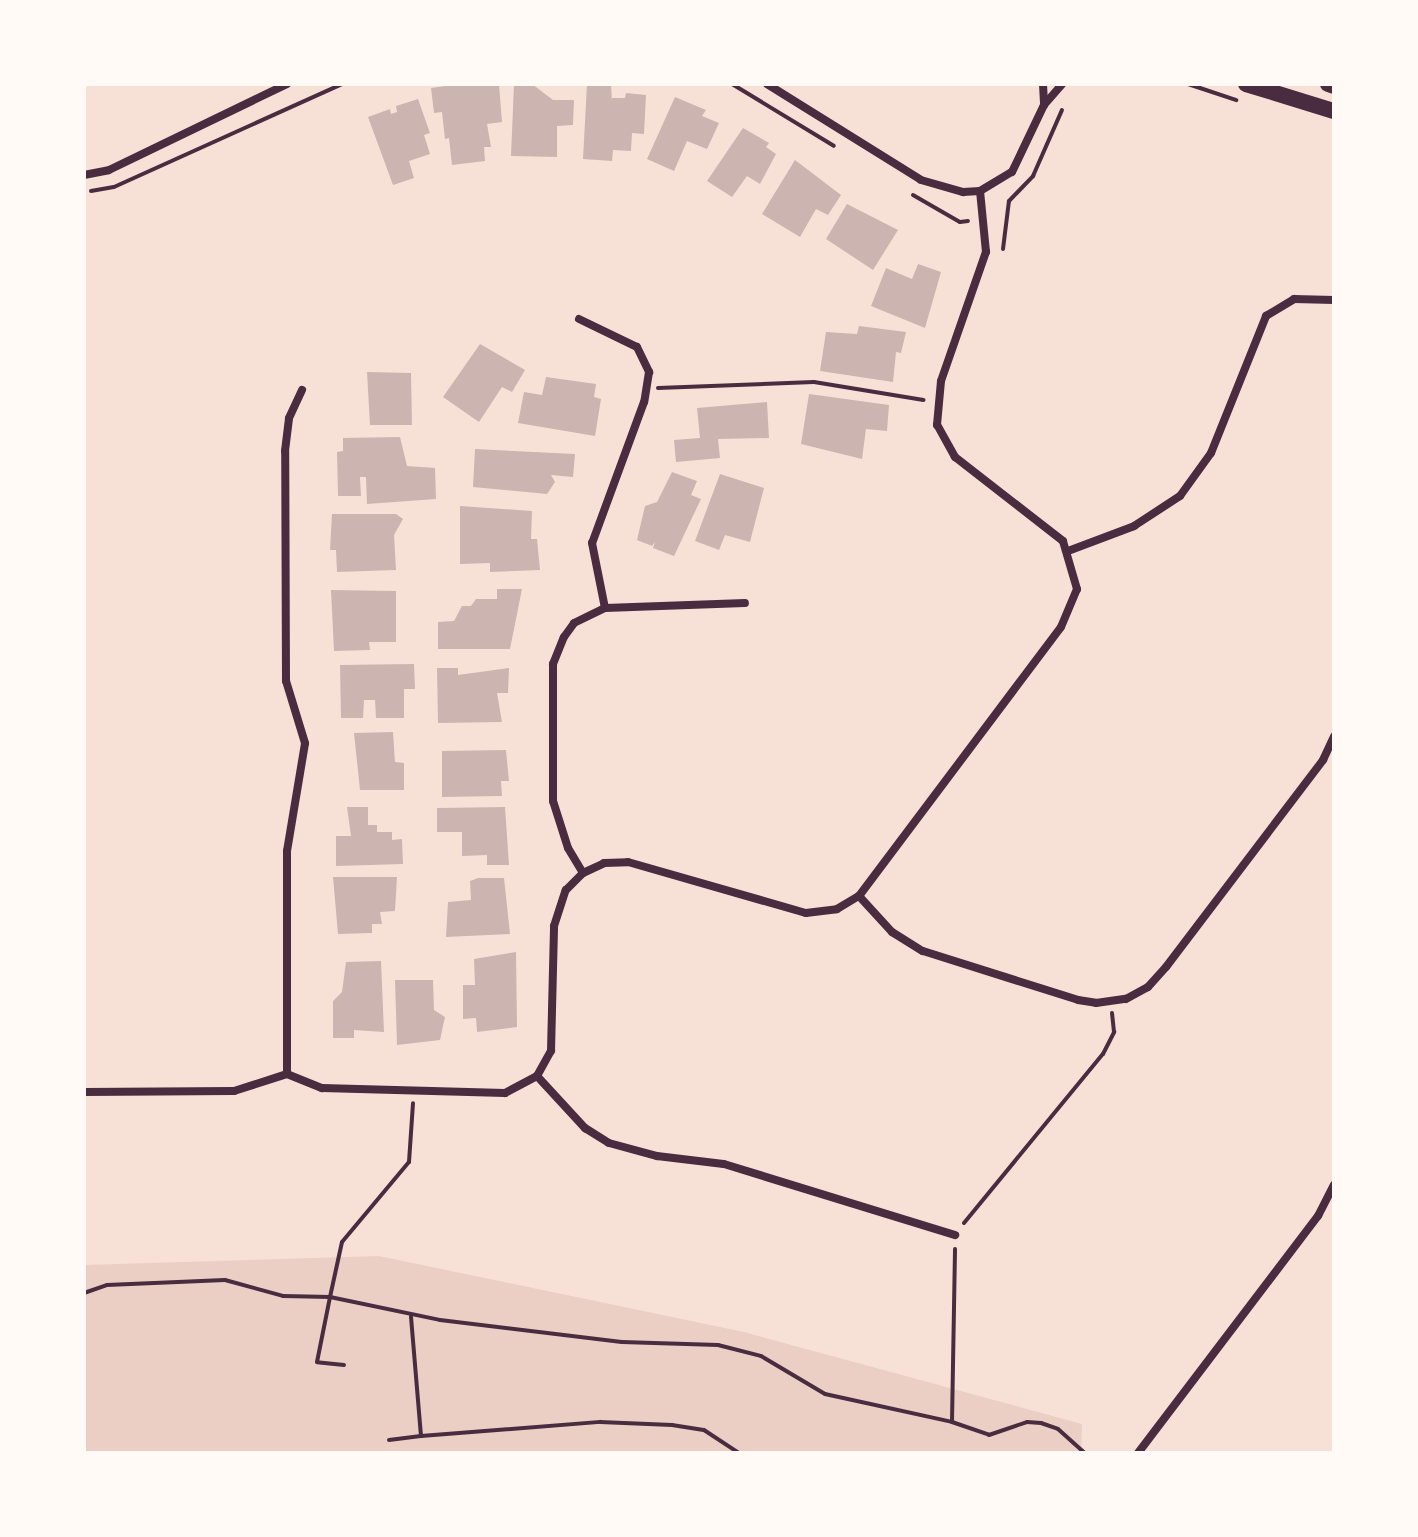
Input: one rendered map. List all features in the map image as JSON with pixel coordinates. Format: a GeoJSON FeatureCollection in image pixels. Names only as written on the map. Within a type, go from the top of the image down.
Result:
{"type":"FeatureCollection","features":[{"type":"Feature","properties":{"kind":"main road"},"geometry":{"type":"LineString","coordinates":[[1246,84],[1334,111]]}},
{"type":"Feature","properties":{"kind":"main road"},"geometry":{"type":"LineString","coordinates":[[1328,84],[1334,86]]}},
{"type":"Feature","properties":{"kind":"street"},"geometry":{"type":"LineString","coordinates":[[84,175],[109,170],[287,84]]}},
{"type":"Feature","properties":{"kind":"street"},"geometry":{"type":"LineString","coordinates":[[767,84],[921,180],[944,190],[980,191],[999,182],[1024,156],[1044,105],[1062,84]]}},
{"type":"Feature","properties":{"kind":"street"},"geometry":{"type":"LineString","coordinates":[[1043,84],[1044,105]]}},
{"type":"Feature","properties":{"kind":"street"},"geometry":{"type":"LineString","coordinates":[[84,1092],[234,1091],[287,1074],[322,1088],[492,1095],[537,1076],[554,1041],[556,913],[566,890],[583,873],[604,863],[628,862],[806,913],[837,909],[859,896],[1061,627],[1077,589],[1068,551],[1053,530],[955,457],[941,438],[936,401],[982,272],[986,234],[980,191]]}},
{"type":"Feature","properties":{"kind":"street"},"geometry":{"type":"LineString","coordinates":[[1068,551],[1134,526],[1180,496],[1211,453],[1266,316],[1294,299],[1334,300]]}},
{"type":"Feature","properties":{"kind":"street"},"geometry":{"type":"LineString","coordinates":[[579,319],[637,347],[646,358],[648,387],[592,543],[605,608]]}},
{"type":"Feature","properties":{"kind":"street"},"geometry":{"type":"LineString","coordinates":[[287,1074],[287,851],[305,743],[286,681],[285,451],[289,418],[302,390]]}},
{"type":"Feature","properties":{"kind":"street"},"geometry":{"type":"LineString","coordinates":[[583,873],[563,836],[553,801],[553,664],[574,623],[605,608],[745,603]]}},
{"type":"Feature","properties":{"kind":"street"},"geometry":{"type":"LineString","coordinates":[[859,896],[892,932],[923,951],[1078,1000],[1111,1003],[1148,987],[1166,967],[1323,760],[1334,736]]}},
{"type":"Feature","properties":{"kind":"street"},"geometry":{"type":"LineString","coordinates":[[537,1076],[585,1128],[609,1143],[657,1156],[724,1164],[955,1235]]}},
{"type":"Feature","properties":{"kind":"street"},"geometry":{"type":"LineString","coordinates":[[1138,1453],[1318,1216],[1334,1185]]}},
{"type":"Feature","properties":{"kind":"path"},"geometry":{"type":"LineString","coordinates":[[84,192],[114,187],[342,84]]}},
{"type":"Feature","properties":{"kind":"path"},"geometry":{"type":"LineString","coordinates":[[1003,249],[1009,201],[1040,163],[1065,104]]}},
{"type":"Feature","properties":{"kind":"path"},"geometry":{"type":"LineString","coordinates":[[648,387],[685,391],[814,382],[936,401]]}},
{"type":"Feature","properties":{"kind":"path"},"geometry":{"type":"LineString","coordinates":[[952,1422],[955,1235],[1103,1054],[1114,1032],[1111,1003]]}},
{"type":"Feature","properties":{"kind":"path"},"geometry":{"type":"LineString","coordinates":[[344,1365],[317,1362],[342,1242],[409,1162],[414,1092]]}},
{"type":"Feature","properties":{"kind":"path"},"geometry":{"type":"LineString","coordinates":[[84,1293],[107,1285],[225,1280],[283,1296],[330,1297],[411,1316],[622,1342],[718,1345],[761,1356],[825,1394],[952,1422],[989,1435],[1027,1422],[1041,1423],[1058,1429],[1085,1453]]}},
{"type":"Feature","properties":{"kind":"path"},"geometry":{"type":"LineString","coordinates":[[411,1316],[421,1436]]}},
{"type":"Feature","properties":{"kind":"path"},"geometry":{"type":"LineString","coordinates":[[389,1440],[600,1422],[672,1425],[704,1430],[739,1453]]}},
{"type":"Feature","properties":{"kind":"shaded area"},"geometry":{"type":"Polygon","coordinates":[[[379,1256],[744,1332],[1082,1424],[1081,1453],[84,1453],[84,1265],[379,1256]]]}},
{"type":"Feature","properties":{"kind":"building"},"geometry":{"type":"Polygon","coordinates":[[[499,84],[502,122],[487,124],[491,147],[484,147],[485,161],[452,165],[442,112],[434,113],[431,88],[499,84]]]}},
{"type":"Feature","properties":{"kind":"building"},"geometry":{"type":"Polygon","coordinates":[[[514,84],[532,84],[553,100],[574,100],[573,125],[557,126],[557,157],[511,156],[514,84]]]}},
{"type":"Feature","properties":{"kind":"building"},"geometry":{"type":"Polygon","coordinates":[[[587,84],[611,84],[612,103],[612,98],[625,98],[626,93],[646,95],[644,134],[632,133],[631,151],[613,150],[612,161],[583,159],[587,84]]]}},
{"type":"Feature","properties":{"kind":"building"},"geometry":{"type":"Polygon","coordinates":[[[675,97],[706,110],[702,116],[719,123],[707,149],[687,141],[674,171],[647,159],[675,97]]]}},
{"type":"Feature","properties":{"kind":"building"},"geometry":{"type":"Polygon","coordinates":[[[418,99],[430,133],[424,135],[430,154],[409,161],[414,178],[393,185],[368,117],[390,109],[391,114],[397,112],[396,106],[418,99]]]}},
{"type":"Feature","properties":{"kind":"building"},"geometry":{"type":"Polygon","coordinates":[[[743,128],[769,143],[766,147],[776,154],[760,184],[747,176],[732,197],[707,181],[743,128]]]}},
{"type":"Feature","properties":{"kind":"building"},"geometry":{"type":"Polygon","coordinates":[[[795,160],[841,195],[828,215],[816,209],[800,237],[762,214],[795,160]]]}},
{"type":"Feature","properties":{"kind":"building"},"geometry":{"type":"Polygon","coordinates":[[[847,204],[898,230],[873,270],[826,239],[847,204]]]}},
{"type":"Feature","properties":{"kind":"building"},"geometry":{"type":"Polygon","coordinates":[[[918,264],[941,272],[925,328],[871,306],[886,268],[912,279],[918,264]]]}},
{"type":"Feature","properties":{"kind":"building"},"geometry":{"type":"Polygon","coordinates":[[[859,326],[906,332],[901,353],[896,352],[893,382],[820,371],[826,332],[857,334],[859,326]]]}},
{"type":"Feature","properties":{"kind":"building"},"geometry":{"type":"Polygon","coordinates":[[[480,344],[525,370],[512,392],[502,387],[479,422],[443,397],[480,344]]]}},
{"type":"Feature","properties":{"kind":"building"},"geometry":{"type":"Polygon","coordinates":[[[367,372],[411,373],[412,425],[370,425],[367,372]]]}},
{"type":"Feature","properties":{"kind":"building"},"geometry":{"type":"Polygon","coordinates":[[[546,377],[596,384],[594,397],[601,399],[595,436],[518,423],[524,392],[542,395],[546,377]]]}},
{"type":"Feature","properties":{"kind":"building"},"geometry":{"type":"Polygon","coordinates":[[[809,394],[889,405],[887,431],[866,429],[862,459],[801,444],[809,394]]]}},
{"type":"Feature","properties":{"kind":"building"},"geometry":{"type":"Polygon","coordinates":[[[767,402],[769,438],[718,439],[720,458],[676,462],[674,440],[700,438],[697,408],[767,402]]]}},
{"type":"Feature","properties":{"kind":"building"},"geometry":{"type":"Polygon","coordinates":[[[400,437],[407,466],[435,468],[436,499],[367,504],[366,477],[360,477],[361,496],[338,496],[337,452],[343,451],[343,438],[400,437]]]}},
{"type":"Feature","properties":{"kind":"building"},"geometry":{"type":"Polygon","coordinates":[[[475,449],[575,454],[573,477],[551,475],[555,482],[547,494],[473,487],[475,449]]]}},
{"type":"Feature","properties":{"kind":"building"},"geometry":{"type":"Polygon","coordinates":[[[672,472],[697,481],[691,495],[701,499],[674,556],[653,548],[655,542],[652,546],[637,540],[645,506],[657,502],[672,472]]]}},
{"type":"Feature","properties":{"kind":"building"},"geometry":{"type":"Polygon","coordinates":[[[720,474],[764,488],[750,542],[725,535],[719,550],[695,541],[720,474]]]}},
{"type":"Feature","properties":{"kind":"building"},"geometry":{"type":"Polygon","coordinates":[[[460,506],[532,511],[531,539],[537,539],[540,570],[490,572],[490,563],[460,564],[460,506]]]}},
{"type":"Feature","properties":{"kind":"building"},"geometry":{"type":"Polygon","coordinates":[[[332,514],[396,514],[403,519],[394,535],[396,570],[337,572],[336,550],[330,550],[332,514]]]}},
{"type":"Feature","properties":{"kind":"building"},"geometry":{"type":"Polygon","coordinates":[[[497,589],[522,589],[510,649],[438,649],[438,622],[454,621],[462,606],[471,606],[476,599],[497,599],[497,589]]]}},
{"type":"Feature","properties":{"kind":"building"},"geometry":{"type":"Polygon","coordinates":[[[331,590],[396,591],[396,642],[369,642],[370,650],[334,651],[331,590]]]}},
{"type":"Feature","properties":{"kind":"building"},"geometry":{"type":"Polygon","coordinates":[[[414,664],[415,689],[404,689],[404,718],[376,718],[375,700],[364,700],[363,718],[341,718],[340,665],[414,664]]]}},
{"type":"Feature","properties":{"kind":"building"},"geometry":{"type":"Polygon","coordinates":[[[437,668],[458,668],[458,675],[509,668],[508,693],[497,693],[502,722],[438,723],[437,668]]]}},
{"type":"Feature","properties":{"kind":"building"},"geometry":{"type":"Polygon","coordinates":[[[393,732],[395,762],[404,763],[404,790],[360,790],[354,733],[393,732]]]}},
{"type":"Feature","properties":{"kind":"building"},"geometry":{"type":"Polygon","coordinates":[[[506,750],[509,781],[501,781],[502,796],[442,797],[442,751],[506,750]]]}},
{"type":"Feature","properties":{"kind":"building"},"geometry":{"type":"Polygon","coordinates":[[[347,807],[368,807],[368,825],[377,825],[377,832],[392,832],[392,840],[402,839],[403,864],[336,866],[336,836],[351,836],[347,807]]]}},
{"type":"Feature","properties":{"kind":"building"},"geometry":{"type":"Polygon","coordinates":[[[505,807],[509,865],[487,865],[487,855],[462,856],[462,832],[437,832],[437,808],[505,807]]]}},
{"type":"Feature","properties":{"kind":"building"},"geometry":{"type":"Polygon","coordinates":[[[333,877],[397,877],[395,911],[380,912],[382,924],[372,924],[372,933],[338,934],[333,877]]]}},
{"type":"Feature","properties":{"kind":"building"},"geometry":{"type":"Polygon","coordinates":[[[504,878],[510,934],[446,937],[448,902],[471,900],[470,881],[504,878]]]}},
{"type":"Feature","properties":{"kind":"building"},"geometry":{"type":"Polygon","coordinates":[[[516,952],[517,1027],[477,1032],[476,1018],[463,1019],[463,985],[475,985],[474,959],[516,952]]]}},
{"type":"Feature","properties":{"kind":"building"},"geometry":{"type":"Polygon","coordinates":[[[381,961],[384,1032],[354,1030],[354,1038],[333,1038],[333,1001],[342,992],[346,962],[381,961]]]}},
{"type":"Feature","properties":{"kind":"building"},"geometry":{"type":"Polygon","coordinates":[[[395,980],[433,980],[434,1010],[445,1017],[440,1040],[397,1045],[395,980]]]}}]}
